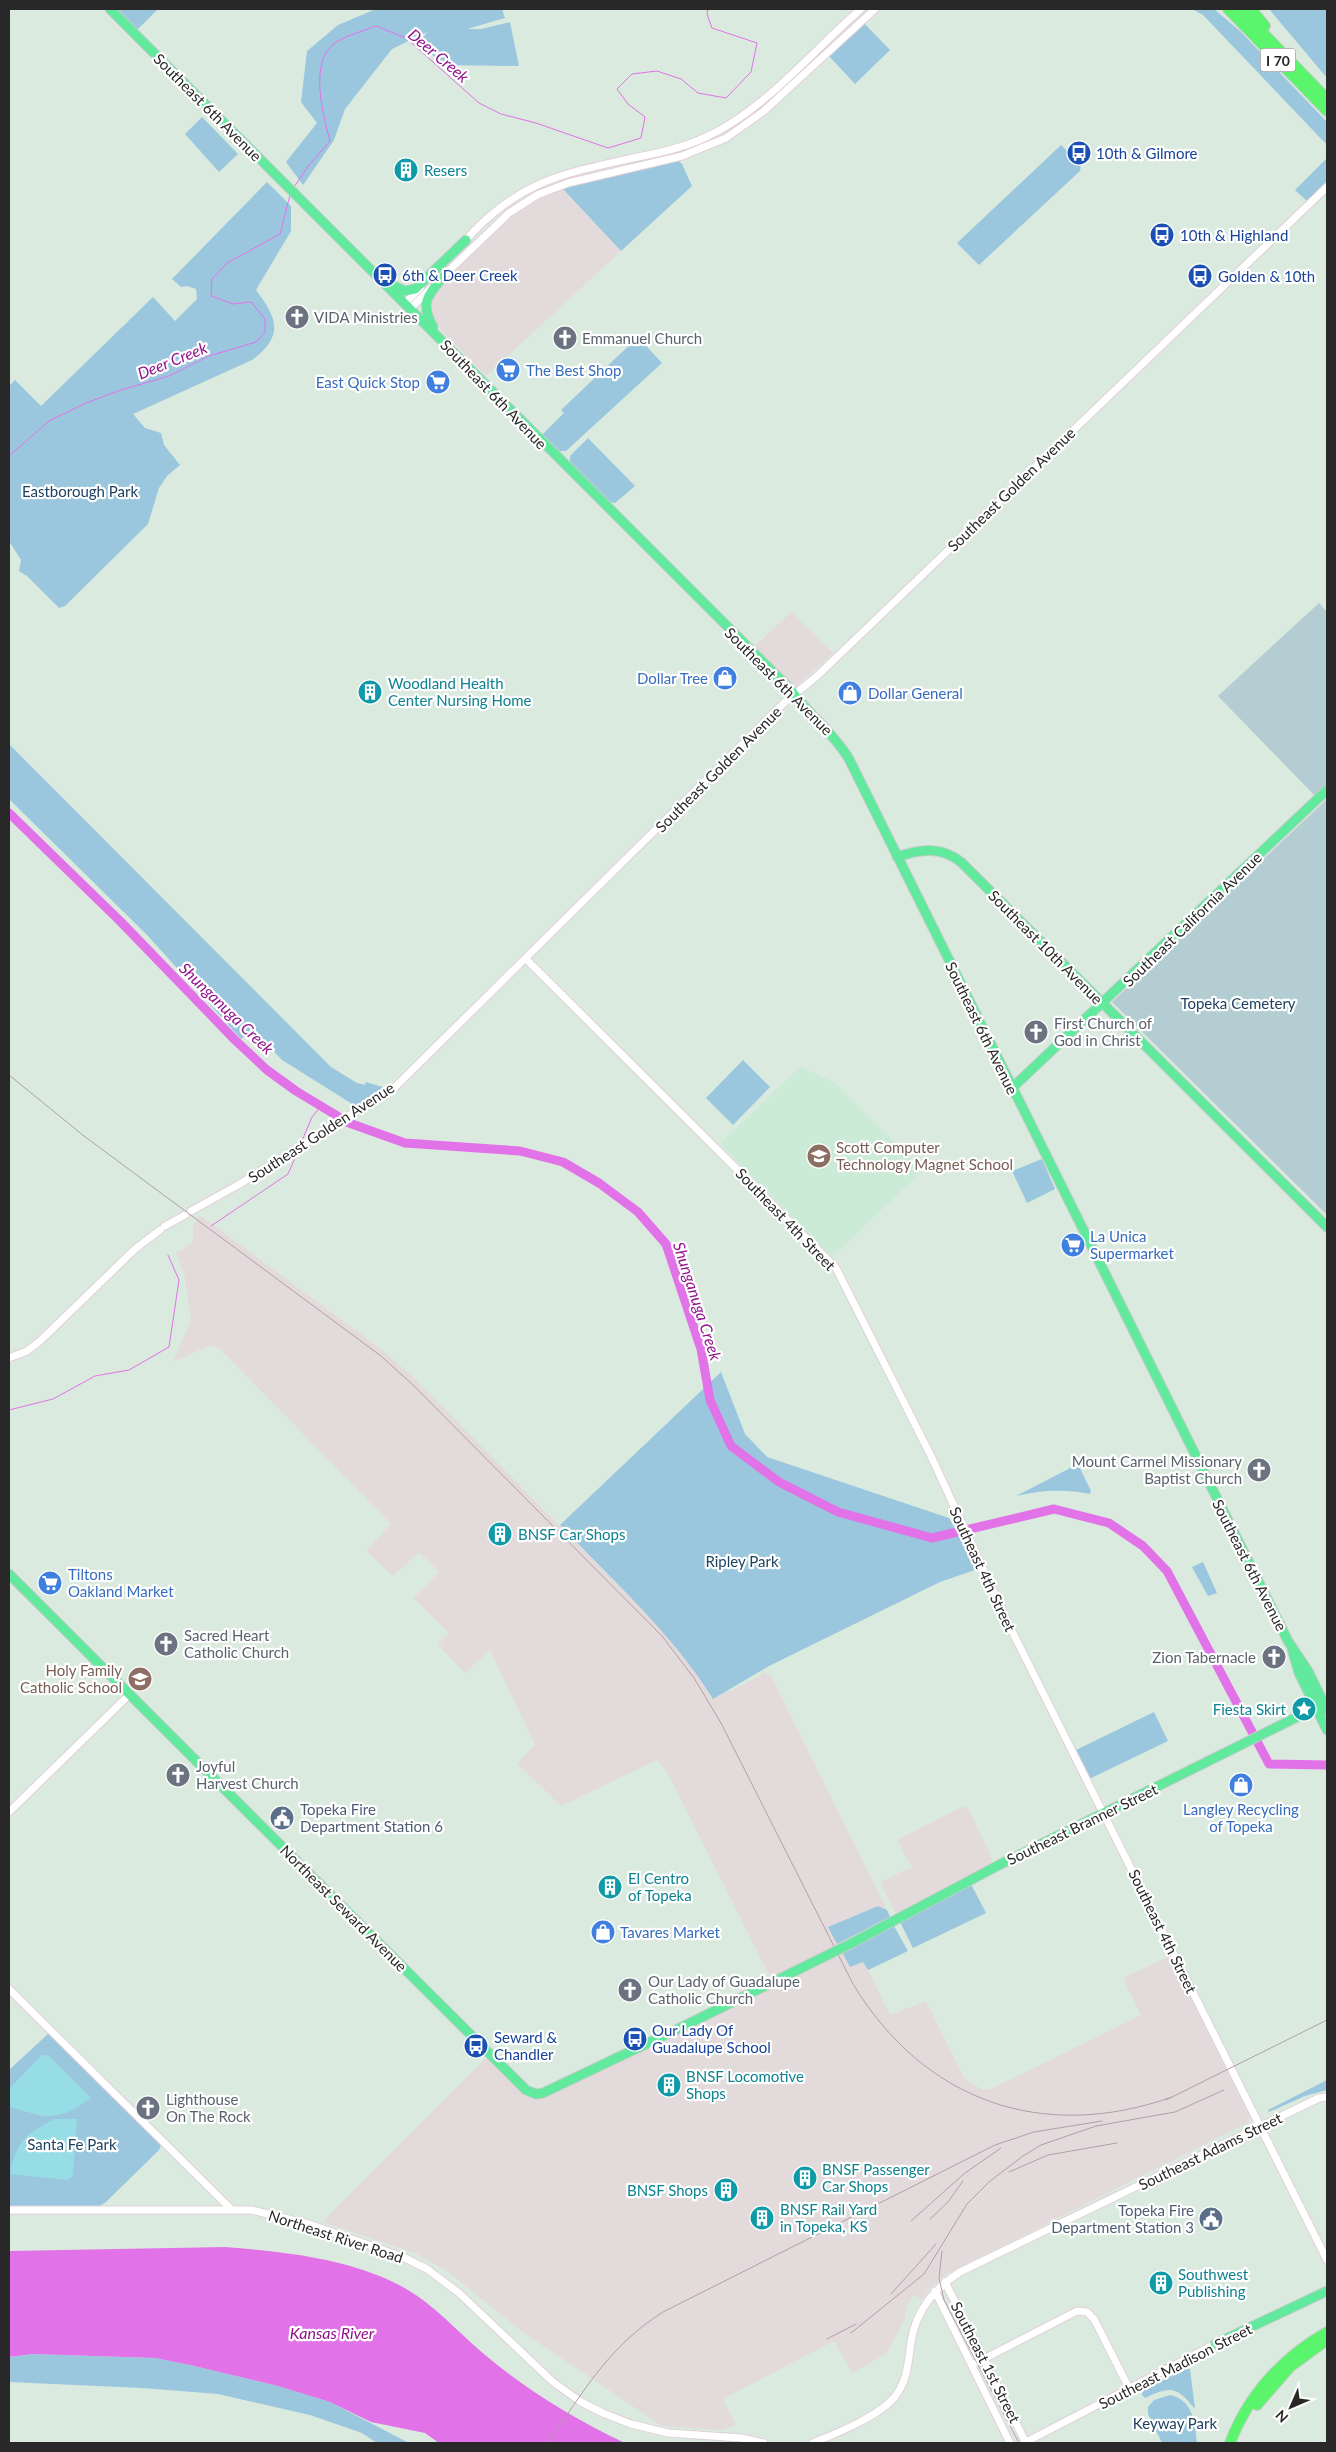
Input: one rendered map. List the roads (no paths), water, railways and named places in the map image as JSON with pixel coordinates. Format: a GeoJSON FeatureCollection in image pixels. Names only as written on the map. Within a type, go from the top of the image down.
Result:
{"type":"FeatureCollection","features":[{"type":"Feature","properties":{"kind":"highway"},"geometry":{"type":"LineString","coordinates":[[1219,9],[1276,58]]}},
{"type":"Feature","properties":{"kind":"highway","name":"I 70"},"geometry":{"type":"LineString","coordinates":[[1228,9],[1327,112]]}},
{"type":"Feature","properties":{"kind":"highway","name":"I 70"},"geometry":{"type":"LineString","coordinates":[[1240,9],[1324,96]]}},
{"type":"Feature","properties":{"kind":"highway"},"geometry":{"type":"LineString","coordinates":[[1251,9],[1324,96]]}},
{"type":"Feature","properties":{"kind":"highway"},"geometry":{"type":"LineString","coordinates":[[1230,2443],[1252,2408],[1296,2352],[1327,2332]]}},
{"type":"Feature","properties":{"kind":"highway"},"geometry":{"type":"LineString","coordinates":[[1274,2378],[1327,2340]]}},
{"type":"Feature","properties":{"kind":"highway"},"geometry":{"type":"LineString","coordinates":[[1237,2443],[1252,2408]]}},
{"type":"Feature","properties":{"kind":"main road","name":"Southeast 6th Avenue"},"geometry":{"type":"LineString","coordinates":[[110,9],[440,338],[794,695],[840,745],[1292,1649],[1299,1673],[1325,1707],[1327,1730]]}},
{"type":"Feature","properties":{"kind":"main road"},"geometry":{"type":"LineString","coordinates":[[383,281],[402,290],[415,289],[466,240]]}},
{"type":"Feature","properties":{"kind":"main road"},"geometry":{"type":"LineString","coordinates":[[440,338],[426,314],[425,306],[428,297],[443,277]]}},
{"type":"Feature","properties":{"kind":"main road","name":"Southeast California Avenue"},"geometry":{"type":"LineString","coordinates":[[1012,1088],[1103,1004],[1327,790]]}},
{"type":"Feature","properties":{"kind":"main road","name":"Southeast 10th Avenue"},"geometry":{"type":"LineString","coordinates":[[897,857],[914,852],[932,850],[955,857],[1327,1227]]}},
{"type":"Feature","properties":{"kind":"main road","name":"Northeast Seward Avenue"},"geometry":{"type":"LineString","coordinates":[[9,1574],[531,2093]]}},
{"type":"Feature","properties":{"kind":"main road","name":"Southeast Branner Street"},"geometry":{"type":"LineString","coordinates":[[531,2093],[543,2093],[686,2025],[850,1944],[1232,1749],[1325,1707]]}},
{"type":"Feature","properties":{"kind":"main road","name":"Southeast Madison Street"},"geometry":{"type":"LineString","coordinates":[[1215,2344],[1327,2291]]}},
{"type":"Feature","properties":{"kind":"street"},"geometry":{"type":"LineString","coordinates":[[408,306],[466,240],[504,204],[541,182],[565,174],[680,147],[721,129],[754,106],[861,9]]}},
{"type":"Feature","properties":{"kind":"street"},"geometry":{"type":"LineString","coordinates":[[408,306],[443,277],[502,218],[537,195],[568,183],[682,156],[726,138],[764,111],[875,9]]}},
{"type":"Feature","properties":{"kind":"street","name":"Southeast Golden Avenue"},"geometry":{"type":"LineString","coordinates":[[9,1358],[27,1351],[40,1341],[135,1249],[162,1228],[313,1139],[382,1095],[418,1065],[794,695],[1192,318],[1327,187]]}},
{"type":"Feature","properties":{"kind":"street","name":"Southeast 4th Street"},"geometry":{"type":"LineString","coordinates":[[526,959],[836,1268],[931,1456],[975,1554],[1103,1814],[1327,2260]]}},
{"type":"Feature","properties":{"kind":"street"},"geometry":{"type":"LineString","coordinates":[[9,1812],[130,1694]]}},
{"type":"Feature","properties":{"kind":"street"},"geometry":{"type":"LineString","coordinates":[[9,1989],[232,2210]]}},
{"type":"Feature","properties":{"kind":"street","name":"Southeast Adams Street"},"geometry":{"type":"LineString","coordinates":[[813,2443],[884,2407],[901,2387],[908,2369],[917,2319],[935,2291],[960,2272],[1260,2126],[1327,2096]]}},
{"type":"Feature","properties":{"kind":"street","name":"Northeast River Road"},"geometry":{"type":"LineString","coordinates":[[9,2210],[232,2210],[261,2211],[293,2219],[380,2248],[421,2266],[459,2293],[541,2372],[581,2402],[615,2418],[658,2431],[696,2436],[741,2438],[764,2443]]}},
{"type":"Feature","properties":{"kind":"street","name":"Southeast 1st Street"},"geometry":{"type":"LineString","coordinates":[[946,2282],[985,2358],[1025,2443]]}},
{"type":"Feature","properties":{"kind":"street","name":"Southeast 1st Street"},"geometry":{"type":"LineString","coordinates":[[935,2291],[1010,2443]]}},
{"type":"Feature","properties":{"kind":"street"},"geometry":{"type":"LineString","coordinates":[[972,2365],[1077,2311],[1085,2312],[1094,2319],[1130,2390]]}},
{"type":"Feature","properties":{"kind":"street","name":"Southeast Madison Street"},"geometry":{"type":"LineString","coordinates":[[1025,2443],[1130,2390],[1135,2385],[1215,2344]]}},
{"type":"Feature","properties":{"kind":"water","name":"Kansas River"},"geometry":{"type":"Polygon","coordinates":[[[225,2247],[270,2251],[336,2262],[358,2268],[399,2285],[424,2301],[521,2383],[572,2415],[625,2443],[439,2443],[425,2433],[371,2422],[330,2402],[278,2386],[155,2358],[33,2354],[9,2357],[9,2251],[225,2247]]]}},
{"type":"Feature","properties":{"kind":"waterway","name":"Deer Creek"},"geometry":{"type":"LineString","coordinates":[[294,187],[309,165],[330,141],[321,103],[320,74],[322,61],[327,50],[345,37],[376,26],[406,38],[479,103],[501,114],[536,123],[608,148],[641,138],[645,117],[628,104],[617,89],[632,74],[657,71],[681,79],[698,93],[726,98],[751,72],[757,43],[712,28],[707,14],[708,9]]}},
{"type":"Feature","properties":{"kind":"waterway","name":"Deer Creek"},"geometry":{"type":"LineString","coordinates":[[9,456],[49,421],[86,403],[121,390],[169,376],[209,356],[256,342],[265,332],[265,319],[251,302],[233,304],[211,296],[212,279],[227,263],[280,234],[290,195]]}},
{"type":"Feature","properties":{"kind":"waterway","name":"Shunganuga Creek"},"geometry":{"type":"LineString","coordinates":[[9,813],[121,922],[235,1040],[267,1070],[296,1091],[349,1123],[405,1143],[520,1151],[563,1162],[599,1183],[638,1212],[666,1244],[701,1349],[710,1400],[731,1446],[779,1482],[838,1512],[932,1538],[1054,1509],[1109,1523],[1143,1546],[1167,1571],[1269,1764],[1327,1765]]}},
{"type":"Feature","properties":{"kind":"waterway"},"geometry":{"type":"LineString","coordinates":[[301,1143],[312,1117],[321,1106]]}},
{"type":"Feature","properties":{"kind":"waterway"},"geometry":{"type":"LineString","coordinates":[[211,1226],[288,1174],[298,1151]]}},
{"type":"Feature","properties":{"kind":"waterway"},"geometry":{"type":"LineString","coordinates":[[9,1410],[53,1399],[95,1376],[129,1370],[169,1347],[179,1280],[168,1255]]}},
{"type":"Feature","properties":{"kind":"railway"},"geometry":{"type":"LineString","coordinates":[[9,1075],[84,1136],[381,1356],[413,1385],[662,1636],[694,1678],[721,1723],[853,1984],[882,2024],[915,2057],[951,2083],[990,2102],[1033,2112],[1077,2115],[1124,2110],[1172,2097]]}},
{"type":"Feature","properties":{"kind":"railway"},"geometry":{"type":"LineString","coordinates":[[1166,2100],[1327,2020]]}},
{"type":"Feature","properties":{"kind":"railway"},"geometry":{"type":"LineString","coordinates":[[851,2333],[924,2274],[967,2204],[989,2182],[1023,2156],[1041,2145],[1096,2126],[1175,2112],[1224,2090]]}},
{"type":"Feature","properties":{"kind":"railway"},"geometry":{"type":"LineString","coordinates":[[548,2443],[598,2371],[612,2355],[644,2325],[663,2312],[995,2145],[1034,2132],[1102,2121]]}},
{"type":"Feature","properties":{"kind":"railway"},"geometry":{"type":"LineString","coordinates":[[1009,2172],[1048,2155],[1117,2143]]}},
{"type":"Feature","properties":{"kind":"railway"},"geometry":{"type":"LineString","coordinates":[[911,2221],[965,2173],[1001,2148]]}},
{"type":"Feature","properties":{"kind":"railway"},"geometry":{"type":"LineString","coordinates":[[930,2219],[948,2202],[963,2181]]}},
{"type":"Feature","properties":{"kind":"railway"},"geometry":{"type":"LineString","coordinates":[[891,2294],[936,2244]]}},
{"type":"Feature","properties":{"kind":"railway"},"geometry":{"type":"LineString","coordinates":[[942,2251],[939,2278],[944,2300],[1019,2443]]}},
{"type":"Feature","properties":{"kind":"railway"},"geometry":{"type":"LineString","coordinates":[[827,2339],[856,2324]]}},
{"type":"Feature","properties":{"kind":"place","name":"10th & Gilmore"},"geometry":{"type":"Point","coordinates":[1079,153]}},
{"type":"Feature","properties":{"kind":"place","name":"Resers"},"geometry":{"type":"Point","coordinates":[406,170]}},
{"type":"Feature","properties":{"kind":"place","name":"10th & Highland"},"geometry":{"type":"Point","coordinates":[1162,235]}},
{"type":"Feature","properties":{"kind":"place","name":"6th & Deer Creek"},"geometry":{"type":"Point","coordinates":[385,275]}},
{"type":"Feature","properties":{"kind":"place","name":"Golden & 10th"},"geometry":{"type":"Point","coordinates":[1200,276]}},
{"type":"Feature","properties":{"kind":"place","name":"VIDA Ministries"},"geometry":{"type":"Point","coordinates":[297,317]}},
{"type":"Feature","properties":{"kind":"place","name":"Emmanuel Church"},"geometry":{"type":"Point","coordinates":[565,338]}},
{"type":"Feature","properties":{"kind":"place","name":"The Best Shop"},"geometry":{"type":"Point","coordinates":[508,370]}},
{"type":"Feature","properties":{"kind":"place","name":"East Quick Stop"},"geometry":{"type":"Point","coordinates":[438,382]}},
{"type":"Feature","properties":{"kind":"place","name":"Dollar Tree"},"geometry":{"type":"Point","coordinates":[725,678]}},
{"type":"Feature","properties":{"kind":"place","name":"Woodland Health Center Nursing Home"},"geometry":{"type":"Point","coordinates":[370,692]}},
{"type":"Feature","properties":{"kind":"place","name":"Dollar General"},"geometry":{"type":"Point","coordinates":[850,693]}},
{"type":"Feature","properties":{"kind":"place","name":"First Church of God in Christ"},"geometry":{"type":"Point","coordinates":[1036,1032]}},
{"type":"Feature","properties":{"kind":"place","name":"Scott Computer Technology Magnet School"},"geometry":{"type":"Point","coordinates":[819,1156]}},
{"type":"Feature","properties":{"kind":"place","name":"La Unica Supermarket"},"geometry":{"type":"Point","coordinates":[1073,1245]}},
{"type":"Feature","properties":{"kind":"place","name":"Mount Carmel Missionary Baptist Church"},"geometry":{"type":"Point","coordinates":[1259,1470]}},
{"type":"Feature","properties":{"kind":"place","name":"BNSF Car Shops"},"geometry":{"type":"Point","coordinates":[500,1534]}},
{"type":"Feature","properties":{"kind":"place","name":"Tiltons Oakland Market"},"geometry":{"type":"Point","coordinates":[50,1583]}},
{"type":"Feature","properties":{"kind":"place","name":"Sacred Heart Catholic Church"},"geometry":{"type":"Point","coordinates":[166,1644]}},
{"type":"Feature","properties":{"kind":"place","name":"Zion Tabernacle"},"geometry":{"type":"Point","coordinates":[1274,1657]}},
{"type":"Feature","properties":{"kind":"place","name":"Holy Family Catholic School"},"geometry":{"type":"Point","coordinates":[140,1679]}},
{"type":"Feature","properties":{"kind":"place","name":"Fiesta Skirt"},"geometry":{"type":"Point","coordinates":[1304,1709]}},
{"type":"Feature","properties":{"kind":"place","name":"Joyful Harvest Church"},"geometry":{"type":"Point","coordinates":[178,1775]}},
{"type":"Feature","properties":{"kind":"place","name":"Langley Recycling of Topeka"},"geometry":{"type":"Point","coordinates":[1241,1785]}},
{"type":"Feature","properties":{"kind":"place","name":"Topeka Fire Department Station 6"},"geometry":{"type":"Point","coordinates":[282,1818]}},
{"type":"Feature","properties":{"kind":"place","name":"El Centro of Topeka"},"geometry":{"type":"Point","coordinates":[610,1887]}},
{"type":"Feature","properties":{"kind":"place","name":"Tavares Market"},"geometry":{"type":"Point","coordinates":[603,1932]}},
{"type":"Feature","properties":{"kind":"place","name":"Our Lady of Guadalupe Catholic Church"},"geometry":{"type":"Point","coordinates":[630,1990]}},
{"type":"Feature","properties":{"kind":"place","name":"Our Lady Of Guadalupe School"},"geometry":{"type":"Point","coordinates":[635,2039]}},
{"type":"Feature","properties":{"kind":"place","name":"Seward & Chandler"},"geometry":{"type":"Point","coordinates":[476,2046]}},
{"type":"Feature","properties":{"kind":"place","name":"BNSF Locomotive Shops"},"geometry":{"type":"Point","coordinates":[669,2085]}},
{"type":"Feature","properties":{"kind":"place","name":"Lighthouse On The Rock"},"geometry":{"type":"Point","coordinates":[148,2108]}},
{"type":"Feature","properties":{"kind":"place","name":"BNSF Passenger Car Shops"},"geometry":{"type":"Point","coordinates":[805,2178]}},
{"type":"Feature","properties":{"kind":"place","name":"BNSF Shops"},"geometry":{"type":"Point","coordinates":[726,2190]}},
{"type":"Feature","properties":{"kind":"place","name":"BNSF Rail Yard in Topeka, KS"},"geometry":{"type":"Point","coordinates":[762,2218]}},
{"type":"Feature","properties":{"kind":"place","name":"Topeka Fire Department Station 3"},"geometry":{"type":"Point","coordinates":[1211,2219]}},
{"type":"Feature","properties":{"kind":"place","name":"Southwest Publishing"},"geometry":{"type":"Point","coordinates":[1161,2283]}},
{"type":"Feature","properties":{"kind":"park label","name":"Eastborough Park"},"geometry":{"type":"Point","coordinates":[80,491]}},
{"type":"Feature","properties":{"kind":"park label","name":"Topeka Cemetery"},"geometry":{"type":"Point","coordinates":[1238,1003]}},
{"type":"Feature","properties":{"kind":"park label","name":"Ripley Park"},"geometry":{"type":"Point","coordinates":[742,1561]}},
{"type":"Feature","properties":{"kind":"park label","name":"Santa Fe Park"},"geometry":{"type":"Point","coordinates":[72,2144]}},
{"type":"Feature","properties":{"kind":"park label","name":"Keyway Park"},"geometry":{"type":"Point","coordinates":[1175,2423]}}]}
